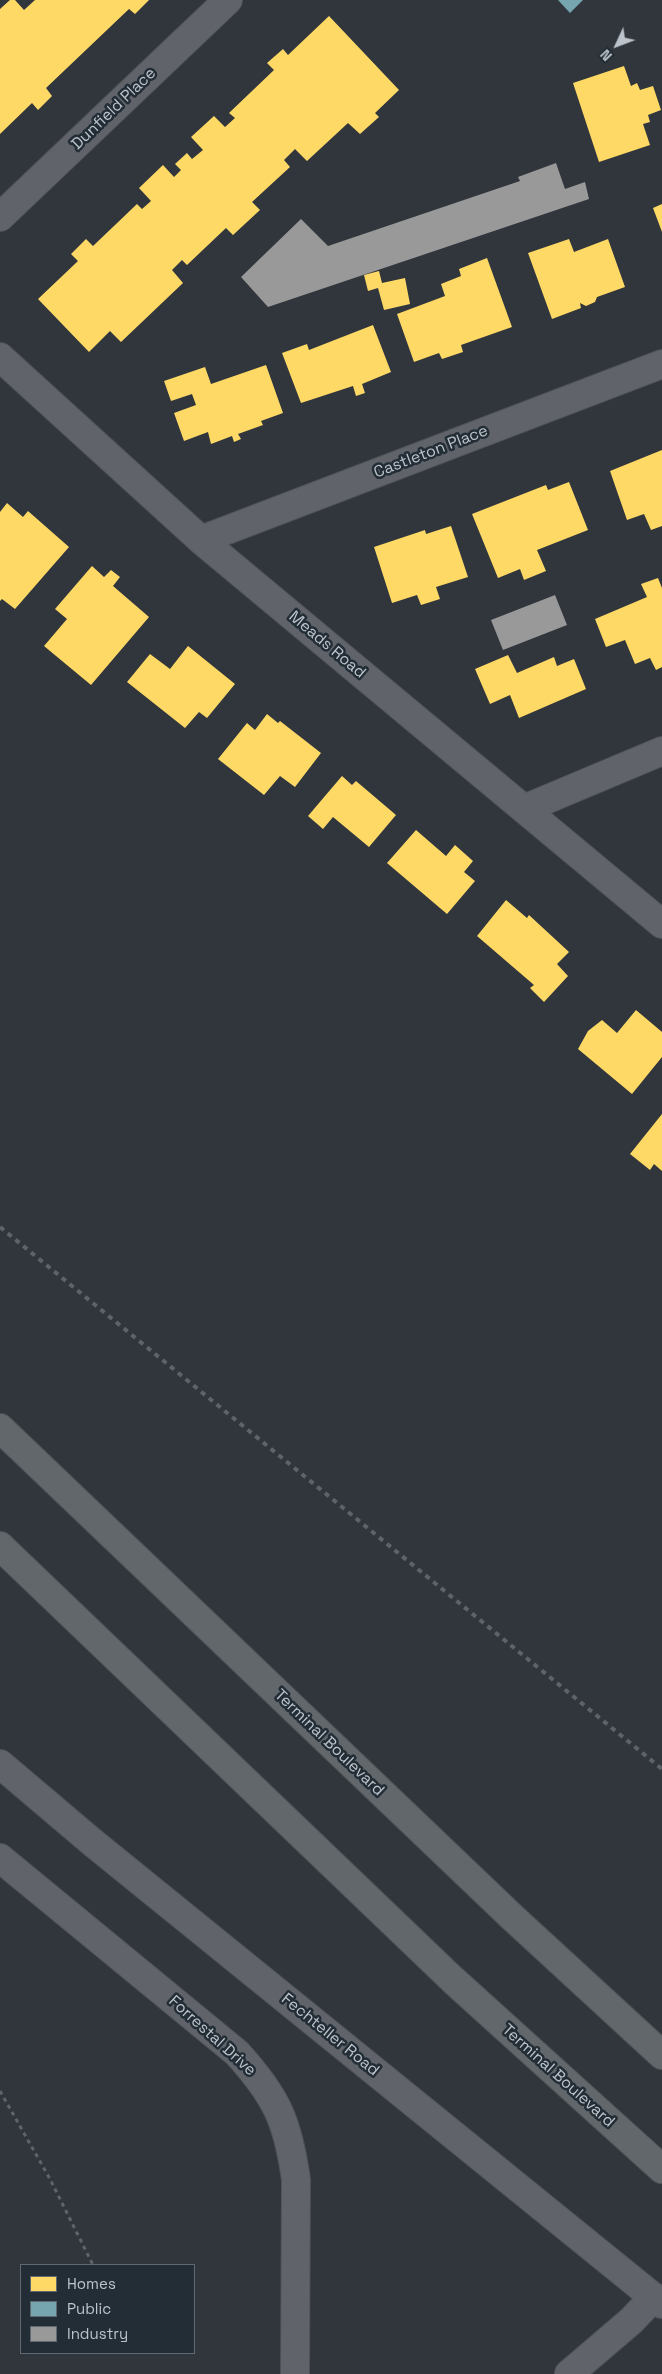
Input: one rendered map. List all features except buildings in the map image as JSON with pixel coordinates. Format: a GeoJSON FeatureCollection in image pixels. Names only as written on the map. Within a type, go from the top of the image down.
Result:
{"type":"FeatureCollection","features":[{"type":"Feature","properties":{"kind":"main road","name":"Terminal Boulevard"},"geometry":{"type":"LineString","coordinates":[[0,1428],[512,1918],[662,2054]]}},
{"type":"Feature","properties":{"kind":"main road","name":"Terminal Boulevard"},"geometry":{"type":"LineString","coordinates":[[0,1546],[453,1980],[662,2169]]}},
{"type":"Feature","properties":{"kind":"street","name":"Dunfield Place"},"geometry":{"type":"LineString","coordinates":[[0,217],[228,0]]}},
{"type":"Feature","properties":{"kind":"street","name":"Meads Road"},"geometry":{"type":"LineString","coordinates":[[0,357],[201,540],[662,924]]}},
{"type":"Feature","properties":{"kind":"street","name":"Castleton Place"},"geometry":{"type":"LineString","coordinates":[[201,540],[662,364]]}},
{"type":"Feature","properties":{"kind":"street"},"geometry":{"type":"LineString","coordinates":[[524,809],[662,751]]}},
{"type":"Feature","properties":{"kind":"street","name":"Fechteller Road"},"geometry":{"type":"LineString","coordinates":[[0,1764],[92,1842],[658,2300]]}},
{"type":"Feature","properties":{"kind":"street","name":"Forrestal Drive"},"geometry":{"type":"LineString","coordinates":[[0,1858],[236,2054],[262,2081],[281,2113],[292,2150],[296,2180],[295,2374]]}},
{"type":"Feature","properties":{"kind":"street"},"geometry":{"type":"LineString","coordinates":[[569,2374],[658,2300]]}},
{"type":"Feature","properties":{"kind":"path"},"geometry":{"type":"LineString","coordinates":[[0,2091],[50,2179],[92,2264]]}},
{"type":"Feature","properties":{"kind":"railway"},"geometry":{"type":"LineString","coordinates":[[0,1227],[662,1769]]}}]}
